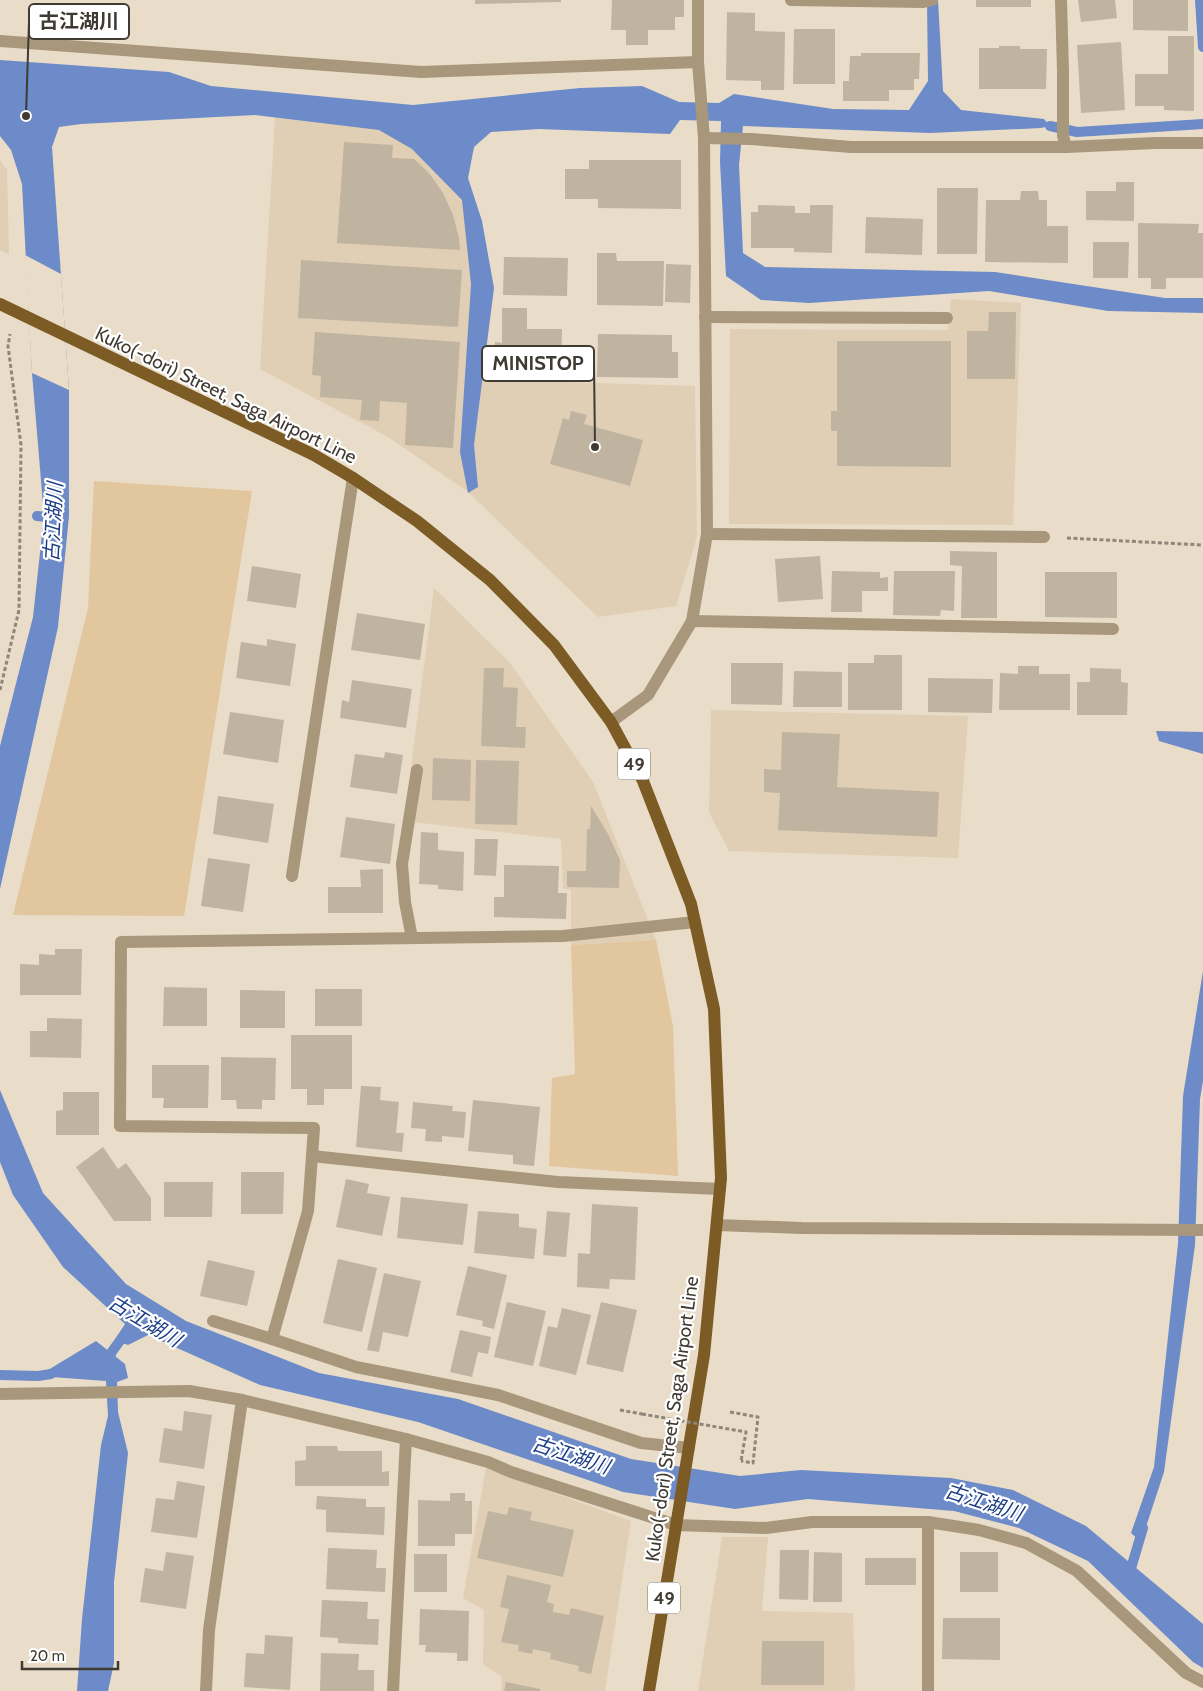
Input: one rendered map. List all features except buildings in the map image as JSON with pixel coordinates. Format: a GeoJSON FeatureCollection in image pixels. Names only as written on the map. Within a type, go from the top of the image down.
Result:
{"type":"FeatureCollection","features":[{"type":"Feature","properties":{"kind":"main road","name":"Kuko(-dori) Street, Saga Airport Line"},"geometry":{"type":"LineString","coordinates":[[0,304],[314,455],[417,521],[490,580],[554,644],[611,722],[643,781],[691,904],[714,1009],[721,1178],[704,1355],[649,1691]]}},
{"type":"Feature","properties":{"kind":"street"},"geometry":{"type":"LineString","coordinates":[[611,722],[648,695],[692,621],[707,534],[703,132],[698,62],[698,0]]}},
{"type":"Feature","properties":{"kind":"street"},"geometry":{"type":"LineString","coordinates":[[791,0],[927,1]]}},
{"type":"Feature","properties":{"kind":"street"},"geometry":{"type":"LineString","coordinates":[[1061,0],[1064,142]]}},
{"type":"Feature","properties":{"kind":"street"},"geometry":{"type":"LineString","coordinates":[[0,41],[421,72],[698,62]]}},
{"type":"Feature","properties":{"kind":"street"},"geometry":{"type":"LineString","coordinates":[[703,132],[718,138],[851,147],[1064,142],[1203,143]]}},
{"type":"Feature","properties":{"kind":"street"},"geometry":{"type":"LineString","coordinates":[[706,317],[947,318]]}},
{"type":"Feature","properties":{"kind":"street"},"geometry":{"type":"LineString","coordinates":[[292,876],[352,478]]}},
{"type":"Feature","properties":{"kind":"street"},"geometry":{"type":"LineString","coordinates":[[707,534],[1044,537]]}},
{"type":"Feature","properties":{"kind":"street"},"geometry":{"type":"LineString","coordinates":[[692,621],[1113,629]]}},
{"type":"Feature","properties":{"kind":"street"},"geometry":{"type":"LineString","coordinates":[[412,938],[405,902],[402,864],[417,770]]}},
{"type":"Feature","properties":{"kind":"street"},"geometry":{"type":"LineString","coordinates":[[272,1339],[308,1211],[314,1128],[120,1126],[121,942],[563,936],[696,922]]}},
{"type":"Feature","properties":{"kind":"street"},"geometry":{"type":"LineString","coordinates":[[312,1156],[558,1182],[720,1189]]}},
{"type":"Feature","properties":{"kind":"street"},"geometry":{"type":"LineString","coordinates":[[717,1225],[775,1228],[1203,1230]]}},
{"type":"Feature","properties":{"kind":"street"},"geometry":{"type":"LineString","coordinates":[[213,1322],[272,1339],[356,1368],[498,1395],[641,1443],[689,1448]]}},
{"type":"Feature","properties":{"kind":"street"},"geometry":{"type":"LineString","coordinates":[[0,1394],[189,1391],[242,1400],[406,1439],[488,1462],[511,1472],[676,1526],[766,1528],[812,1522],[928,1522],[979,1530],[1026,1543],[1077,1571],[1186,1672],[1203,1682]]}},
{"type":"Feature","properties":{"kind":"street"},"geometry":{"type":"LineString","coordinates":[[206,1691],[208,1630],[242,1400]]}},
{"type":"Feature","properties":{"kind":"street"},"geometry":{"type":"LineString","coordinates":[[393,1691],[406,1439]]}},
{"type":"Feature","properties":{"kind":"street"},"geometry":{"type":"LineString","coordinates":[[928,1522],[928,1691]]}},
{"type":"Feature","properties":{"kind":"path"},"geometry":{"type":"LineString","coordinates":[[0,690],[19,610],[21,445],[8,346],[15,311]]}},
{"type":"Feature","properties":{"kind":"path"},"geometry":{"type":"LineString","coordinates":[[1044,537],[1203,545]]}},
{"type":"Feature","properties":{"kind":"path"},"geometry":{"type":"LineString","coordinates":[[642,1414],[746,1432],[741,1461],[753,1463],[758,1417],[730,1412]]}},
{"type":"Feature","properties":{"kind":"shaded area"},"geometry":{"type":"Polygon","coordinates":[[[276,102],[443,128],[476,222],[472,379],[695,386],[697,537],[676,606],[598,617],[468,492],[388,437],[260,369],[276,102]]]}},
{"type":"Feature","properties":{"kind":"shaded area"},"geometry":{"type":"Polygon","coordinates":[[[0,160],[7,170],[9,254],[0,250],[0,160]]]}},
{"type":"Feature","properties":{"kind":"shaded area"},"geometry":{"type":"Polygon","coordinates":[[[951,299],[1021,303],[1013,525],[729,524],[730,329],[948,330],[951,299]]]}},
{"type":"Feature","properties":{"kind":"shaded area"},"geometry":{"type":"Polygon","coordinates":[[[94,481],[252,491],[184,916],[13,915],[88,608],[94,481]]]}},
{"type":"Feature","properties":{"kind":"shaded area"},"geometry":{"type":"Polygon","coordinates":[[[434,588],[510,663],[593,782],[656,940],[571,945],[571,890],[563,888],[561,839],[404,821],[434,588]]]}},
{"type":"Feature","properties":{"kind":"shaded area"},"geometry":{"type":"Polygon","coordinates":[[[711,710],[968,716],[958,858],[729,851],[709,812],[711,710]]]}},
{"type":"Feature","properties":{"kind":"shaded area"},"geometry":{"type":"Polygon","coordinates":[[[656,940],[673,1026],[678,1176],[549,1166],[552,1078],[575,1074],[571,945],[656,940]]]}},
{"type":"Feature","properties":{"kind":"shaded area"},"geometry":{"type":"Polygon","coordinates":[[[486,1468],[631,1521],[605,1691],[501,1691],[502,1677],[483,1664],[484,1610],[463,1598],[486,1468]]]}},
{"type":"Feature","properties":{"kind":"shaded area"},"geometry":{"type":"Polygon","coordinates":[[[722,1537],[768,1537],[762,1611],[853,1613],[855,1691],[698,1691],[722,1537]]]}},
{"type":"Feature","properties":{"kind":"water"},"geometry":{"type":"Polygon","coordinates":[[[927,0],[938,0],[943,91],[961,110],[1044,119],[1050,126],[930,133],[743,126],[739,165],[743,253],[765,267],[995,272],[1165,298],[1203,298],[1203,313],[1108,311],[989,291],[809,303],[761,300],[726,276],[720,162],[721,121],[680,120],[670,134],[539,129],[491,132],[474,147],[468,178],[482,221],[494,288],[474,445],[478,487],[468,493],[460,452],[471,284],[462,200],[412,149],[379,130],[255,115],[81,124],[59,127],[52,147],[69,390],[69,516],[58,627],[0,889],[0,746],[33,617],[44,516],[32,373],[22,184],[11,150],[0,136],[0,60],[169,72],[211,86],[413,105],[580,88],[642,86],[679,102],[719,103],[734,94],[833,109],[909,110],[928,81],[927,0]]]}},
{"type":"Feature","properties":{"kind":"water"},"geometry":{"type":"Polygon","coordinates":[[[1156,731],[1203,732],[1203,754],[1159,741],[1156,731]]]}},
{"type":"Feature","properties":{"kind":"water"},"geometry":{"type":"Polygon","coordinates":[[[1203,971],[1203,1081],[1200,1099],[1195,1245],[1164,1472],[1141,1542],[1131,1533],[1154,1467],[1178,1244],[1183,1096],[1203,971]]]}},
{"type":"Feature","properties":{"kind":"water"},"geometry":{"type":"Polygon","coordinates":[[[0,1090],[43,1193],[126,1284],[186,1321],[319,1373],[458,1399],[631,1459],[740,1476],[801,1470],[951,1478],[1013,1490],[1086,1526],[1203,1624],[1203,1668],[1193,1662],[1088,1561],[1019,1528],[954,1511],[808,1499],[735,1509],[623,1492],[418,1422],[260,1385],[148,1335],[128,1345],[120,1342],[116,1338],[125,1324],[63,1267],[13,1195],[0,1162],[0,1090]]]}},
{"type":"Feature","properties":{"kind":"water"},"geometry":{"type":"Polygon","coordinates":[[[96,1341],[125,1364],[128,1378],[117,1382],[118,1412],[128,1453],[114,1582],[114,1663],[108,1691],[77,1691],[82,1619],[101,1445],[108,1416],[106,1381],[38,1376],[96,1341]]]}},
{"type":"Feature","properties":{"kind":"pier"},"geometry":{"type":"Polygon","coordinates":[[[25,255],[61,274],[69,390],[32,373],[25,255]]]}},
{"type":"Feature","properties":{"kind":"waterway"},"geometry":{"type":"LineString","coordinates":[[1200,0],[1203,47]]}},
{"type":"Feature","properties":{"kind":"waterway"},"geometry":{"type":"LineString","coordinates":[[1050,126],[1077,132],[1203,124]]}},
{"type":"Feature","properties":{"kind":"waterway"},"geometry":{"type":"LineString","coordinates":[[37,516],[56,518]]}},
{"type":"Feature","properties":{"kind":"waterway"},"geometry":{"type":"LineString","coordinates":[[110,1366],[111,1353],[127,1331]]}},
{"type":"Feature","properties":{"kind":"waterway"},"geometry":{"type":"LineString","coordinates":[[0,1375],[38,1376],[51,1374]]}},
{"type":"Feature","properties":{"kind":"waterway"},"geometry":{"type":"LineString","coordinates":[[1129,1575],[1143,1528]]}},
{"type":"Feature","properties":{"kind":"place","name":"古江湖川"},"geometry":{"type":"Point","coordinates":[26,116]}},
{"type":"Feature","properties":{"kind":"place","name":"MINISTOP"},"geometry":{"type":"Point","coordinates":[595,447]}}]}
